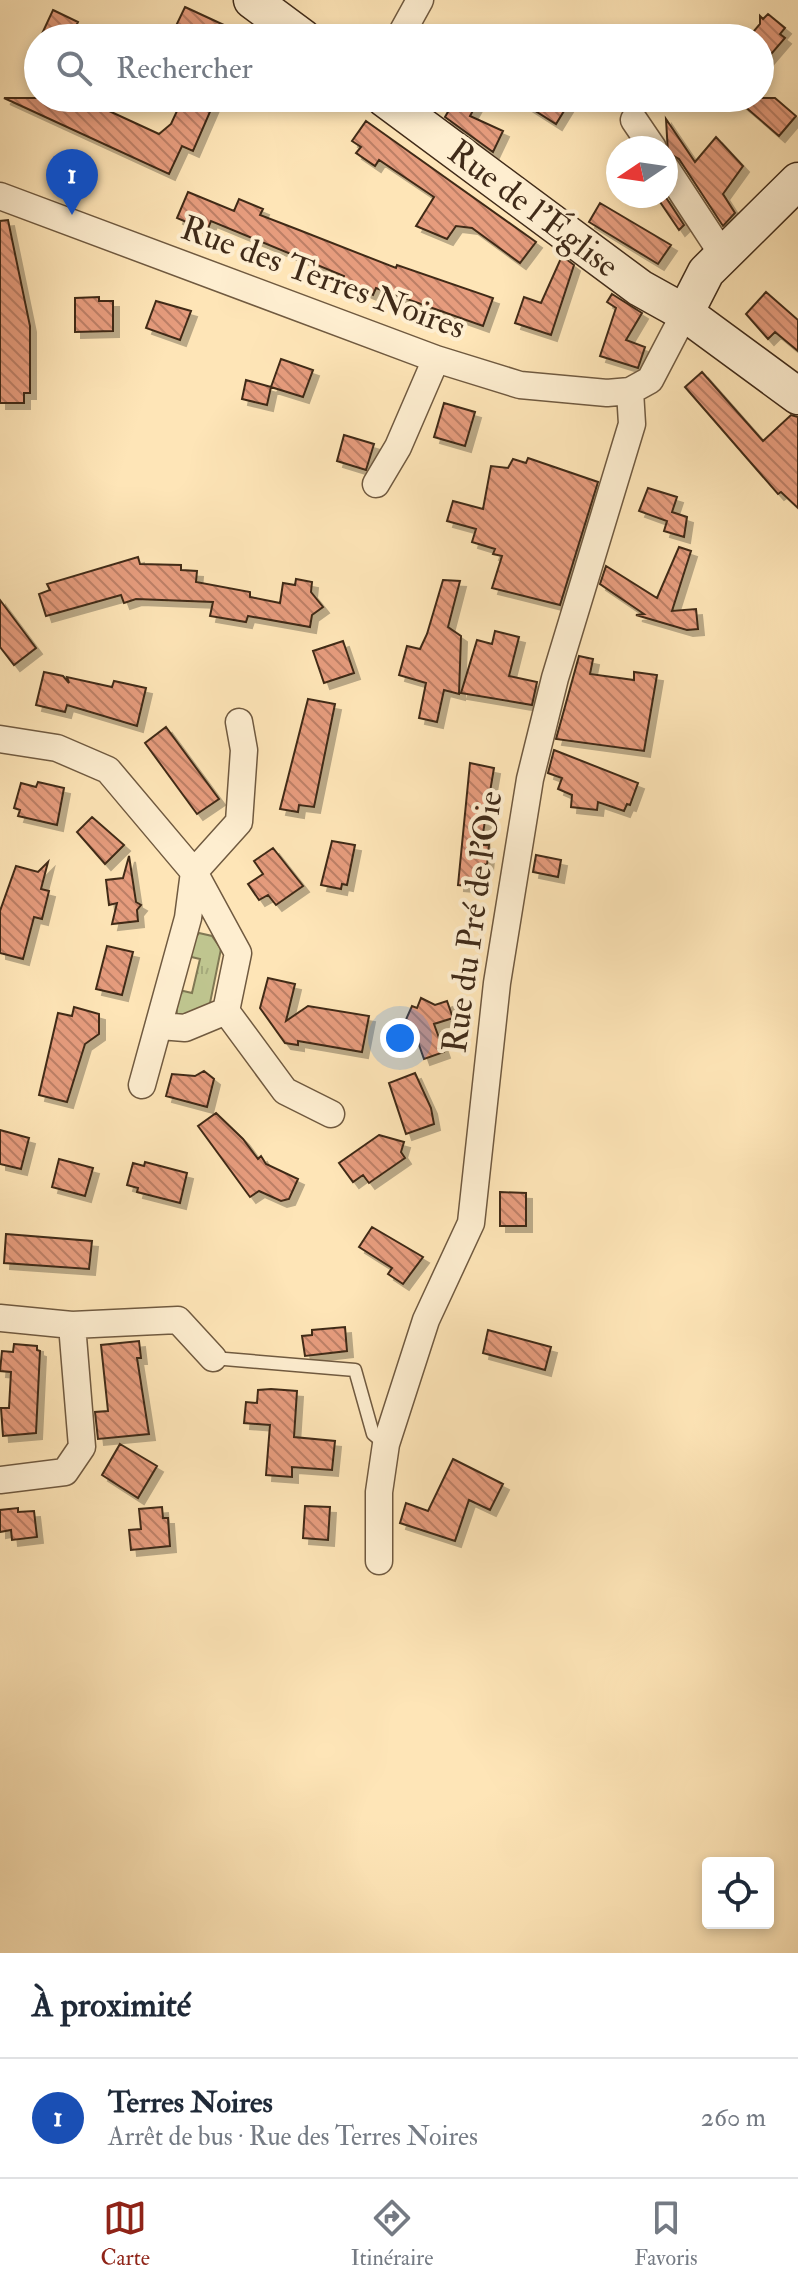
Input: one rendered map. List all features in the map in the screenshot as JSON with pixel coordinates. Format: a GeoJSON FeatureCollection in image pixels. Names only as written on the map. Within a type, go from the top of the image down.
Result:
{"type":"FeatureCollection","features":[{"type":"Feature","properties":{"kind":"street"},"geometry":{"type":"LineString","coordinates":[[252,0],[284,24]]}},
{"type":"Feature","properties":{"kind":"street"},"geometry":{"type":"LineString","coordinates":[[407,24],[420,0]]}},
{"type":"Feature","properties":{"kind":"street","name":"Rue de l'Église"},"geometry":{"type":"LineString","coordinates":[[403,112],[640,288],[685,313],[798,396]]}},
{"type":"Feature","properties":{"kind":"street"},"geometry":{"type":"LineString","coordinates":[[634,120],[645,136]]}},
{"type":"Feature","properties":{"kind":"street"},"geometry":{"type":"LineString","coordinates":[[630,391],[650,380],[706,272],[798,181]]}},
{"type":"Feature","properties":{"kind":"street"},"geometry":{"type":"LineString","coordinates":[[678,186],[723,255]]}},
{"type":"Feature","properties":{"kind":"street","name":"Rue des Terres Noires"},"geometry":{"type":"LineString","coordinates":[[0,196],[436,359],[520,385],[607,393],[630,391]]}},
{"type":"Feature","properties":{"kind":"street"},"geometry":{"type":"LineString","coordinates":[[376,484],[398,447],[436,359]]}},
{"type":"Feature","properties":{"kind":"street","name":"Rue du Pré de l'Oie"},"geometry":{"type":"LineString","coordinates":[[379,1561],[379,1492],[386,1444],[426,1320],[471,1223],[497,983],[530,779],[592,548],[632,424],[630,391]]}},
{"type":"Feature","properties":{"kind":"street"},"geometry":{"type":"LineString","coordinates":[[142,1085],[188,918],[194,872],[239,822],[244,750],[239,722]]}},
{"type":"Feature","properties":{"kind":"street"},"geometry":{"type":"LineString","coordinates":[[0,739],[57,748],[108,770],[194,872],[238,953],[226,1011],[285,1091],[331,1114]]}},
{"type":"Feature","properties":{"kind":"street"},"geometry":{"type":"LineString","coordinates":[[160,1026],[185,1028],[226,1011]]}},
{"type":"Feature","properties":{"kind":"street"},"geometry":{"type":"LineString","coordinates":[[0,1318],[72,1325],[178,1320],[213,1358]]}},
{"type":"Feature","properties":{"kind":"street"},"geometry":{"type":"LineString","coordinates":[[0,1480],[65,1472],[82,1447],[72,1325]]}},
{"type":"Feature","properties":{"kind":"lane"},"geometry":{"type":"LineString","coordinates":[[213,1358],[355,1370],[373,1434],[386,1444]]}},
{"type":"Feature","properties":{"kind":"green space"},"geometry":{"type":"Polygon","coordinates":[[[199,933],[212,936],[221,949],[209,1008],[192,1019],[177,1014],[175,989],[192,993],[200,959],[183,955],[199,933]]]}},
{"type":"Feature","properties":{"kind":"building"},"geometry":{"type":"Polygon","coordinates":[[[185,7],[222,24],[177,24],[185,7]]]}},
{"type":"Feature","properties":{"kind":"building"},"geometry":{"type":"Polygon","coordinates":[[[53,10],[78,22],[77,24],[46,24],[53,10]]]}},
{"type":"Feature","properties":{"kind":"building"},"geometry":{"type":"Polygon","coordinates":[[[768,14],[785,28],[780,34],[785,38],[774,51],[774,24],[760,24],[760,16],[763,19],[768,14]]]}},
{"type":"Feature","properties":{"kind":"building"},"geometry":{"type":"Polygon","coordinates":[[[4,98],[24,98],[24,107],[4,98]]]}},
{"type":"Feature","properties":{"kind":"building"},"geometry":{"type":"Polygon","coordinates":[[[774,98],[796,116],[779,136],[751,112],[774,112],[774,98]]]}},
{"type":"Feature","properties":{"kind":"building"},"geometry":{"type":"Polygon","coordinates":[[[34,112],[111,112],[159,134],[171,124],[177,112],[210,112],[193,151],[182,146],[169,174],[34,112]]]}},
{"type":"Feature","properties":{"kind":"building"},"geometry":{"type":"Polygon","coordinates":[[[448,112],[472,112],[470,116],[503,131],[493,152],[445,117],[448,112]]]}},
{"type":"Feature","properties":{"kind":"building"},"geometry":{"type":"Polygon","coordinates":[[[537,112],[563,112],[556,124],[537,112]]]}},
{"type":"Feature","properties":{"kind":"building"},"geometry":{"type":"Polygon","coordinates":[[[666,119],[677,136],[667,136],[666,119]]]}},
{"type":"Feature","properties":{"kind":"building"},"geometry":{"type":"Polygon","coordinates":[[[366,121],[536,242],[520,263],[472,228],[456,226],[447,239],[416,226],[434,197],[379,160],[375,166],[356,153],[361,147],[352,141],[366,121]]]}},
{"type":"Feature","properties":{"kind":"building"},"geometry":{"type":"Polygon","coordinates":[[[678,137],[695,162],[716,137],[743,166],[723,194],[735,213],[723,226],[679,159],[678,137]]]}},
{"type":"Feature","properties":{"kind":"building"},"geometry":{"type":"Polygon","coordinates":[[[188,192],[234,211],[239,199],[263,209],[260,215],[396,268],[397,265],[493,298],[483,326],[376,288],[373,295],[342,282],[344,276],[211,221],[207,231],[177,218],[188,192]]]}},
{"type":"Feature","properties":{"kind":"building"},"geometry":{"type":"Polygon","coordinates":[[[600,203],[671,245],[658,264],[589,222],[600,203]]]}},
{"type":"Feature","properties":{"kind":"building"},"geometry":{"type":"Polygon","coordinates":[[[664,208],[673,208],[684,225],[679,230],[664,208]]]}},
{"type":"Feature","properties":{"kind":"building"},"geometry":{"type":"Polygon","coordinates":[[[8,220],[30,326],[30,393],[24,393],[24,403],[0,403],[0,221],[8,220]]]}},
{"type":"Feature","properties":{"kind":"building"},"geometry":{"type":"Polygon","coordinates":[[[562,256],[574,265],[551,335],[515,323],[524,297],[541,303],[562,256]]]}},
{"type":"Feature","properties":{"kind":"building"},"geometry":{"type":"Polygon","coordinates":[[[766,292],[798,320],[798,351],[775,332],[768,339],[746,314],[766,292]]]}},
{"type":"Feature","properties":{"kind":"building"},"geometry":{"type":"Polygon","coordinates":[[[612,294],[642,313],[626,340],[645,347],[638,368],[600,356],[616,308],[607,302],[612,294]]]}},
{"type":"Feature","properties":{"kind":"building"},"geometry":{"type":"Polygon","coordinates":[[[99,297],[99,301],[113,301],[113,331],[75,332],[75,298],[99,297]]]}},
{"type":"Feature","properties":{"kind":"building"},"geometry":{"type":"Polygon","coordinates":[[[156,301],[191,311],[180,340],[146,328],[156,301]]]}},
{"type":"Feature","properties":{"kind":"building"},"geometry":{"type":"Polygon","coordinates":[[[281,359],[313,370],[303,397],[271,387],[281,359]]]}},
{"type":"Feature","properties":{"kind":"building"},"geometry":{"type":"Polygon","coordinates":[[[702,372],[763,441],[791,415],[798,417],[798,508],[781,492],[778,494],[685,387],[702,372]]]}},
{"type":"Feature","properties":{"kind":"building"},"geometry":{"type":"Polygon","coordinates":[[[246,380],[271,387],[267,405],[242,399],[246,380]]]}},
{"type":"Feature","properties":{"kind":"building"},"geometry":{"type":"Polygon","coordinates":[[[444,403],[475,412],[465,446],[434,437],[444,403]]]}},
{"type":"Feature","properties":{"kind":"building"},"geometry":{"type":"Polygon","coordinates":[[[344,435],[374,444],[366,470],[337,461],[344,435]]]}},
{"type":"Feature","properties":{"kind":"building"},"geometry":{"type":"Polygon","coordinates":[[[528,458],[598,482],[560,605],[492,588],[502,556],[493,554],[495,549],[472,542],[476,529],[447,521],[453,501],[483,509],[491,466],[508,468],[513,459],[526,463],[528,458]]]}},
{"type":"Feature","properties":{"kind":"building"},"geometry":{"type":"Polygon","coordinates":[[[648,488],[677,497],[672,512],[687,517],[684,537],[664,531],[667,521],[639,511],[648,488]]]}},
{"type":"Feature","properties":{"kind":"building"},"geometry":{"type":"Polygon","coordinates":[[[679,547],[691,551],[672,611],[696,609],[698,629],[687,630],[636,615],[644,614],[600,584],[606,566],[657,598],[679,547]]]}},
{"type":"Feature","properties":{"kind":"building"},"geometry":{"type":"Polygon","coordinates":[[[138,557],[140,564],[181,565],[181,570],[197,571],[196,582],[250,592],[250,597],[280,603],[283,583],[295,585],[296,579],[312,582],[311,592],[323,607],[312,615],[310,627],[248,616],[246,622],[210,616],[213,602],[136,599],[124,603],[121,595],[46,616],[39,594],[50,590],[47,584],[138,557]]]}},
{"type":"Feature","properties":{"kind":"building"},"geometry":{"type":"Polygon","coordinates":[[[443,580],[460,581],[448,627],[461,636],[459,694],[444,690],[437,722],[419,718],[426,683],[399,675],[407,646],[420,649],[427,634],[443,580]]]}},
{"type":"Feature","properties":{"kind":"building"},"geometry":{"type":"Polygon","coordinates":[[[0,600],[36,648],[14,665],[0,647],[0,600]]]}},
{"type":"Feature","properties":{"kind":"building"},"geometry":{"type":"Polygon","coordinates":[[[495,631],[519,637],[509,676],[537,682],[532,705],[461,693],[477,640],[492,644],[495,631]]]}},
{"type":"Feature","properties":{"kind":"building"},"geometry":{"type":"Polygon","coordinates":[[[343,641],[354,673],[324,683],[313,651],[343,641]]]}},
{"type":"Feature","properties":{"kind":"building"},"geometry":{"type":"Polygon","coordinates":[[[579,656],[593,659],[590,674],[634,680],[634,672],[657,675],[644,751],[556,739],[579,656]]]}},
{"type":"Feature","properties":{"kind":"building"},"geometry":{"type":"Polygon","coordinates":[[[44,672],[63,676],[69,683],[67,677],[112,687],[114,681],[146,688],[137,726],[67,705],[65,712],[36,705],[44,672]]]}},
{"type":"Feature","properties":{"kind":"building"},"geometry":{"type":"Polygon","coordinates":[[[308,699],[335,704],[314,807],[299,805],[298,812],[280,809],[308,699]]]}},
{"type":"Feature","properties":{"kind":"building"},"geometry":{"type":"Polygon","coordinates":[[[166,727],[219,799],[197,814],[145,743],[166,727]]]}},
{"type":"Feature","properties":{"kind":"building"},"geometry":{"type":"Polygon","coordinates":[[[554,750],[638,783],[630,805],[627,804],[624,811],[598,802],[597,810],[571,807],[572,795],[558,789],[562,778],[548,773],[554,750]]]}},
{"type":"Feature","properties":{"kind":"building"},"geometry":{"type":"Polygon","coordinates":[[[470,763],[494,768],[483,833],[484,845],[489,845],[487,865],[483,864],[479,887],[458,885],[470,763]]]}},
{"type":"Feature","properties":{"kind":"building"},"geometry":{"type":"Polygon","coordinates":[[[38,782],[64,788],[57,825],[18,816],[20,810],[14,808],[21,783],[36,787],[38,782]]]}},
{"type":"Feature","properties":{"kind":"building"},"geometry":{"type":"Polygon","coordinates":[[[92,817],[124,845],[105,864],[77,832],[92,817]]]}},
{"type":"Feature","properties":{"kind":"building"},"geometry":{"type":"Polygon","coordinates":[[[332,841],[355,845],[347,885],[342,884],[341,889],[321,885],[332,841]]]}},
{"type":"Feature","properties":{"kind":"building"},"geometry":{"type":"Polygon","coordinates":[[[273,848],[303,886],[276,905],[268,895],[259,900],[248,884],[263,874],[254,861],[273,848]]]}},
{"type":"Feature","properties":{"kind":"building"},"geometry":{"type":"Polygon","coordinates":[[[536,855],[561,860],[558,877],[533,872],[536,855]]]}},
{"type":"Feature","properties":{"kind":"building"},"geometry":{"type":"Polygon","coordinates":[[[129,856],[136,902],[141,905],[137,910],[138,921],[112,924],[117,903],[109,905],[106,880],[123,878],[129,856]]]}},
{"type":"Feature","properties":{"kind":"building"},"geometry":{"type":"Polygon","coordinates":[[[48,862],[41,889],[49,891],[42,919],[34,917],[23,959],[0,953],[0,911],[16,866],[38,872],[48,862]]]}},
{"type":"Feature","properties":{"kind":"building"},"geometry":{"type":"Polygon","coordinates":[[[107,946],[133,952],[122,995],[96,989],[107,946]]]}},
{"type":"Feature","properties":{"kind":"building"},"geometry":{"type":"Polygon","coordinates":[[[268,978],[295,984],[286,1021],[308,1006],[369,1016],[362,1052],[298,1041],[298,1045],[285,1043],[260,1008],[268,978]]]}},
{"type":"Feature","properties":{"kind":"building"},"geometry":{"type":"Polygon","coordinates":[[[421,998],[435,1005],[447,1001],[453,1018],[434,1024],[444,1052],[424,1059],[413,1028],[404,1024],[412,1006],[417,1008],[421,998]]]}},
{"type":"Feature","properties":{"kind":"building"},"geometry":{"type":"Polygon","coordinates":[[[74,1007],[99,1014],[99,1034],[85,1044],[67,1102],[39,1095],[58,1013],[72,1016],[74,1007]]]}},
{"type":"Feature","properties":{"kind":"building"},"geometry":{"type":"Polygon","coordinates":[[[204,1071],[214,1079],[207,1107],[166,1096],[172,1074],[195,1076],[204,1071]]]}},
{"type":"Feature","properties":{"kind":"building"},"geometry":{"type":"Polygon","coordinates":[[[415,1073],[431,1108],[434,1124],[406,1134],[389,1083],[415,1073]]]}},
{"type":"Feature","properties":{"kind":"building"},"geometry":{"type":"Polygon","coordinates":[[[216,1113],[243,1139],[258,1159],[261,1156],[266,1164],[298,1179],[289,1199],[281,1201],[259,1191],[250,1197],[198,1126],[216,1113]]]}},
{"type":"Feature","properties":{"kind":"building"},"geometry":{"type":"Polygon","coordinates":[[[0,1130],[29,1138],[21,1169],[0,1164],[0,1130]]]}},
{"type":"Feature","properties":{"kind":"building"},"geometry":{"type":"Polygon","coordinates":[[[379,1135],[404,1142],[401,1152],[405,1158],[369,1183],[363,1175],[353,1182],[339,1163],[379,1135]]]}},
{"type":"Feature","properties":{"kind":"building"},"geometry":{"type":"Polygon","coordinates":[[[59,1159],[93,1168],[85,1196],[52,1187],[59,1159]]]}},
{"type":"Feature","properties":{"kind":"building"},"geometry":{"type":"Polygon","coordinates":[[[145,1162],[187,1173],[180,1203],[137,1192],[138,1188],[127,1185],[133,1163],[144,1166],[145,1162]]]}},
{"type":"Feature","properties":{"kind":"building"},"geometry":{"type":"Polygon","coordinates":[[[500,1192],[526,1193],[526,1226],[500,1226],[500,1192]]]}},
{"type":"Feature","properties":{"kind":"building"},"geometry":{"type":"Polygon","coordinates":[[[372,1227],[423,1257],[403,1284],[388,1274],[392,1268],[359,1247],[372,1227]]]}},
{"type":"Feature","properties":{"kind":"building"},"geometry":{"type":"Polygon","coordinates":[[[6,1234],[92,1241],[89,1269],[4,1263],[6,1234]]]}},
{"type":"Feature","properties":{"kind":"building"},"geometry":{"type":"Polygon","coordinates":[[[345,1327],[347,1351],[305,1356],[302,1336],[312,1335],[312,1330],[345,1327]]]}},
{"type":"Feature","properties":{"kind":"building"},"geometry":{"type":"Polygon","coordinates":[[[488,1330],[551,1347],[545,1370],[483,1353],[488,1330]]]}},
{"type":"Feature","properties":{"kind":"building"},"geometry":{"type":"Polygon","coordinates":[[[139,1341],[141,1358],[137,1358],[149,1434],[98,1439],[95,1412],[108,1411],[101,1345],[139,1341]]]}},
{"type":"Feature","properties":{"kind":"building"},"geometry":{"type":"Polygon","coordinates":[[[14,1344],[37,1346],[40,1351],[36,1433],[3,1436],[1,1408],[9,1408],[11,1372],[0,1371],[2,1351],[13,1352],[14,1344]]]}},
{"type":"Feature","properties":{"kind":"building"},"geometry":{"type":"Polygon","coordinates":[[[258,1390],[297,1391],[294,1437],[335,1441],[332,1470],[292,1467],[292,1477],[266,1475],[270,1425],[244,1423],[246,1402],[257,1403],[258,1390]]]}},
{"type":"Feature","properties":{"kind":"building"},"geometry":{"type":"Polygon","coordinates":[[[120,1444],[157,1466],[138,1498],[102,1475],[120,1444]]]}},
{"type":"Feature","properties":{"kind":"building"},"geometry":{"type":"Polygon","coordinates":[[[453,1459],[503,1484],[490,1510],[469,1500],[455,1541],[400,1523],[406,1503],[428,1511],[453,1459]]]}},
{"type":"Feature","properties":{"kind":"building"},"geometry":{"type":"Polygon","coordinates":[[[305,1506],[330,1507],[328,1540],[303,1538],[305,1506]]]}},
{"type":"Feature","properties":{"kind":"building"},"geometry":{"type":"Polygon","coordinates":[[[162,1507],[163,1518],[168,1518],[170,1546],[131,1550],[129,1530],[141,1529],[139,1509],[162,1507]]]}},
{"type":"Feature","properties":{"kind":"building"},"geometry":{"type":"Polygon","coordinates":[[[18,1508],[18,1512],[34,1511],[37,1537],[12,1540],[11,1530],[0,1532],[0,1510],[18,1508]]]}},
{"type":"Feature","properties":{"kind":"place","name":"Terres Noires"},"geometry":{"type":"Point","coordinates":[72,215]}}]}
